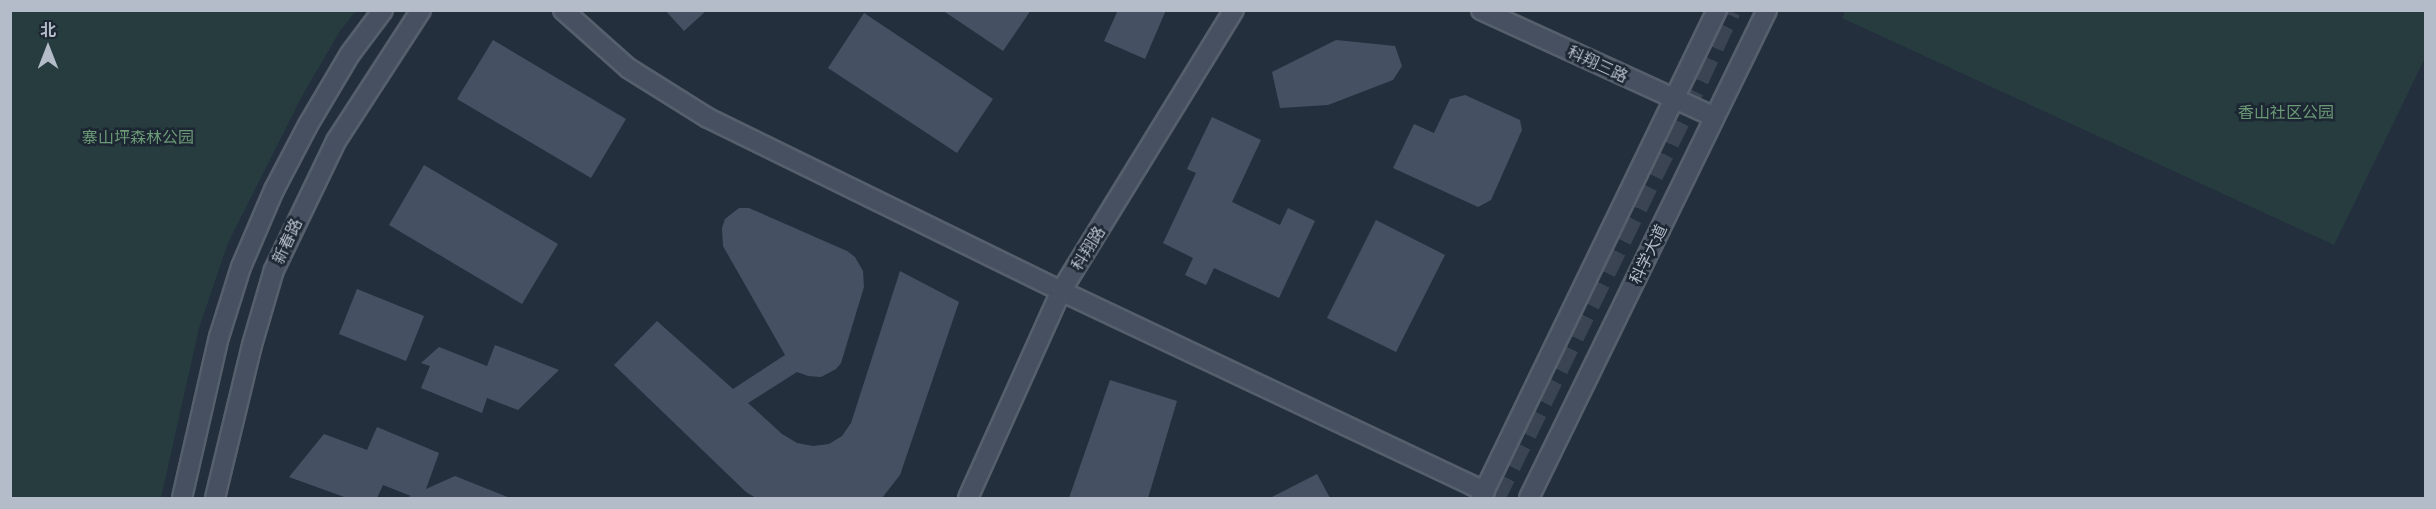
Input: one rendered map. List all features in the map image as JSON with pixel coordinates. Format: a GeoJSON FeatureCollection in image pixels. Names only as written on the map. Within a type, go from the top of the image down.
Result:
{"type":"FeatureCollection","features":[{"type":"Feature","properties":{"kind":"main road","name":"新春路"},"geometry":{"type":"LineString","coordinates":[[182,498],[219,337],[241,267],[274,190],[308,125],[350,54],[383,10]]}},
{"type":"Feature","properties":{"kind":"main road","name":"新春路"},"geometry":{"type":"LineString","coordinates":[[215,498],[252,345],[274,270],[336,141],[421,10]]}},
{"type":"Feature","properties":{"kind":"main road"},"geometry":{"type":"LineString","coordinates":[[563,10],[628,68],[708,118],[1483,495],[1717,10]]}},
{"type":"Feature","properties":{"kind":"main road","name":"科翔路"},"geometry":{"type":"LineString","coordinates":[[968,498],[1061,291],[1234,10]]}},
{"type":"Feature","properties":{"kind":"main road","name":"科翔三路"},"geometry":{"type":"LineString","coordinates":[[1481,10],[1715,117]]}},
{"type":"Feature","properties":{"kind":"main road","name":"科学大道"},"geometry":{"type":"LineString","coordinates":[[1528,498],[1767,10]]}},
{"type":"Feature","properties":{"kind":"green space","name":"寨山坪森林公园"},"geometry":{"type":"Polygon","coordinates":[[[10,11],[356,11],[340,31],[302,96],[228,243],[199,328],[161,498],[11,498],[10,11]]]}},
{"type":"Feature","properties":{"kind":"green space","name":"香山社区公园"},"geometry":{"type":"Polygon","coordinates":[[[1845,11],[2425,11],[2425,58],[2334,245],[1842,18],[1845,11]]]}},
{"type":"Feature","properties":{"kind":"building"},"geometry":{"type":"Polygon","coordinates":[[[665,10],[707,10],[684,31],[665,10]]]}},
{"type":"Feature","properties":{"kind":"building"},"geometry":{"type":"Polygon","coordinates":[[[942,10],[1031,10],[1003,51],[942,10]]]}},
{"type":"Feature","properties":{"kind":"building"},"geometry":{"type":"Polygon","coordinates":[[[1118,10],[1166,10],[1145,59],[1104,41],[1118,10]]]}},
{"type":"Feature","properties":{"kind":"building"},"geometry":{"type":"Polygon","coordinates":[[[864,13],[993,99],[957,153],[828,68],[864,13]]]}},
{"type":"Feature","properties":{"kind":"building"},"geometry":{"type":"Polygon","coordinates":[[[493,40],[626,119],[591,178],[457,99],[493,40]]]}},
{"type":"Feature","properties":{"kind":"building"},"geometry":{"type":"Polygon","coordinates":[[[1336,40],[1395,46],[1402,66],[1393,80],[1328,105],[1280,108],[1272,72],[1336,40]]]}},
{"type":"Feature","properties":{"kind":"building"},"geometry":{"type":"Polygon","coordinates":[[[1465,95],[1520,120],[1522,130],[1491,200],[1478,207],[1393,168],[1414,124],[1434,133],[1450,99],[1465,95]]]}},
{"type":"Feature","properties":{"kind":"building"},"geometry":{"type":"Polygon","coordinates":[[[1212,117],[1261,140],[1232,202],[1280,225],[1288,208],[1315,221],[1279,298],[1214,268],[1206,285],[1185,275],[1193,258],[1163,243],[1196,173],[1187,169],[1212,117]]]}},
{"type":"Feature","properties":{"kind":"building"},"geometry":{"type":"Polygon","coordinates":[[[424,165],[558,244],[522,304],[389,225],[424,165]]]}},
{"type":"Feature","properties":{"kind":"building"},"geometry":{"type":"Polygon","coordinates":[[[739,208],[749,208],[847,251],[855,257],[863,271],[864,287],[841,363],[836,369],[821,377],[797,372],[748,403],[782,434],[797,443],[813,446],[829,444],[842,436],[851,423],[900,271],[959,302],[900,475],[882,498],[756,498],[746,492],[614,365],[657,321],[733,389],[785,355],[723,246],[722,228],[725,219],[739,208]]]}},
{"type":"Feature","properties":{"kind":"building"},"geometry":{"type":"Polygon","coordinates":[[[1376,220],[1445,255],[1396,352],[1327,318],[1376,220]]]}},
{"type":"Feature","properties":{"kind":"building"},"geometry":{"type":"Polygon","coordinates":[[[357,289],[424,316],[406,361],[339,334],[357,289]]]}},
{"type":"Feature","properties":{"kind":"building"},"geometry":{"type":"Polygon","coordinates":[[[495,345],[559,370],[518,410],[487,398],[482,413],[421,388],[430,366],[421,363],[439,347],[487,366],[495,345]]]}},
{"type":"Feature","properties":{"kind":"building"},"geometry":{"type":"Polygon","coordinates":[[[1110,380],[1177,401],[1148,498],[1069,498],[1110,380]]]}},
{"type":"Feature","properties":{"kind":"building"},"geometry":{"type":"Polygon","coordinates":[[[377,427],[439,453],[426,489],[455,476],[510,498],[405,498],[411,496],[383,485],[377,498],[347,498],[289,477],[324,434],[367,450],[377,427]]]}},
{"type":"Feature","properties":{"kind":"building"},"geometry":{"type":"Polygon","coordinates":[[[1317,474],[1330,498],[1270,498],[1317,474]]]}},
{"type":"Feature","properties":{"kind":"tunnel"},"geometry":{"type":"LineString","coordinates":[[1493,498],[1682,112],[1729,10]]}}]}
